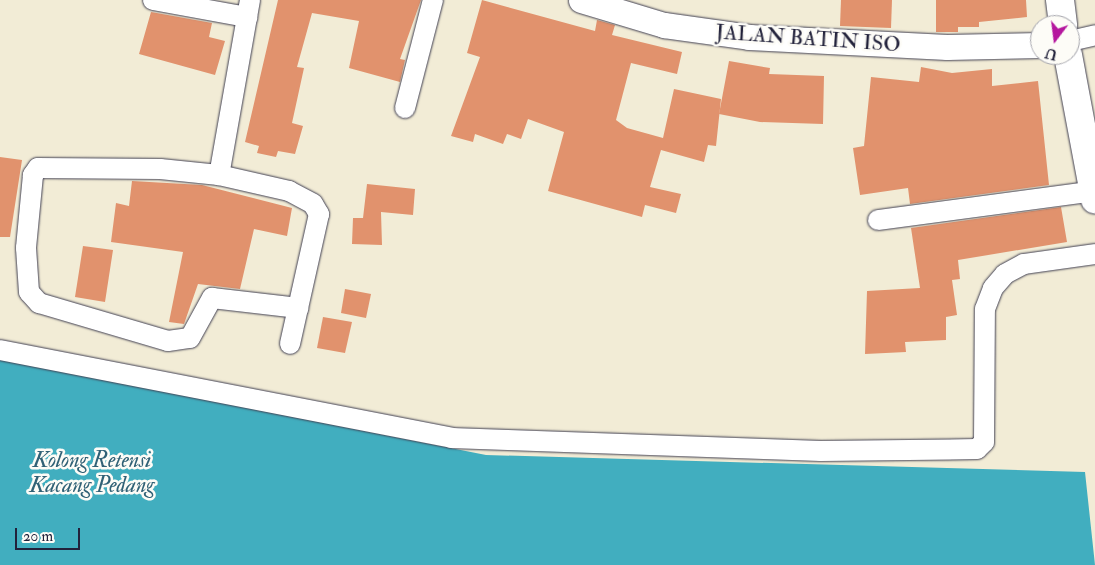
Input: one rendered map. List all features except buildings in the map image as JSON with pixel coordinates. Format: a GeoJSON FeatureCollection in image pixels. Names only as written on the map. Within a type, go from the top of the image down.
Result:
{"type":"FeatureCollection","features":[{"type":"Feature","properties":{"kind":"main road"},"geometry":{"type":"LineString","coordinates":[[1060,0],[1062,15]]}},
{"type":"Feature","properties":{"kind":"main road"},"geometry":{"type":"LineString","coordinates":[[1070,65],[1095,195]]}},
{"type":"Feature","properties":{"kind":"street"},"geometry":{"type":"LineString","coordinates":[[153,0],[248,8],[219,175]]}},
{"type":"Feature","properties":{"kind":"street"},"geometry":{"type":"LineString","coordinates":[[405,108],[433,0]]}},
{"type":"Feature","properties":{"kind":"street","name":"JALAN BATIN ISO"},"geometry":{"type":"LineString","coordinates":[[581,0],[664,25],[749,37],[937,47],[1030,45]]}},
{"type":"Feature","properties":{"kind":"street"},"geometry":{"type":"LineString","coordinates":[[1080,39],[1095,35]]}},
{"type":"Feature","properties":{"kind":"street"},"geometry":{"type":"LineString","coordinates":[[290,344],[319,214],[313,204],[289,191],[219,175],[160,169],[38,168],[33,175],[26,248],[33,299],[168,341],[185,342],[212,298],[298,308]]}},
{"type":"Feature","properties":{"kind":"street"},"geometry":{"type":"LineString","coordinates":[[878,220],[1095,195]]}},
{"type":"Feature","properties":{"kind":"street"},"geometry":{"type":"LineString","coordinates":[[0,350],[451,438],[821,451],[977,449],[984,442],[985,309],[993,288],[1005,274],[1024,264],[1095,254]]}},
{"type":"Feature","properties":{"kind":"water","name":"Kolong Retensi Kacang Pedang"},"geometry":{"type":"Polygon","coordinates":[[[0,359],[486,455],[1085,472],[1095,565],[0,565],[0,359]]]}}]}
